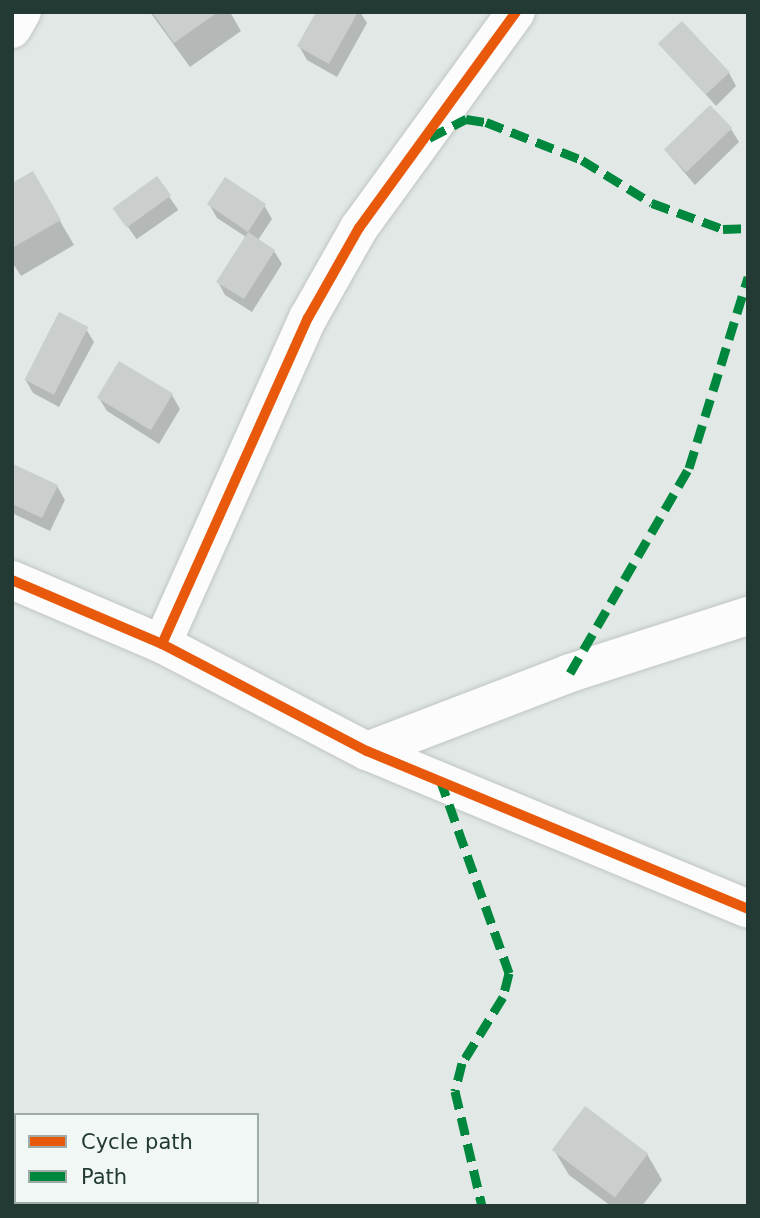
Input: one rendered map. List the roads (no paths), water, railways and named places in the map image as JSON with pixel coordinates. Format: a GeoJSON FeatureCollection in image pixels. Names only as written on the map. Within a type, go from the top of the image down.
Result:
{"type":"FeatureCollection","features":[{"type":"Feature","properties":{"kind":"street"},"geometry":{"type":"LineString","coordinates":[[12,29],[22,12]]}},
{"type":"Feature","properties":{"kind":"street"},"geometry":{"type":"LineString","coordinates":[[162,644],[314,307],[359,228],[516,12]]}},
{"type":"Feature","properties":{"kind":"street"},"geometry":{"type":"LineString","coordinates":[[12,580],[162,644],[367,751],[748,909]]}},
{"type":"Feature","properties":{"kind":"street"},"geometry":{"type":"LineString","coordinates":[[367,751],[570,673],[748,616]]}}]}
